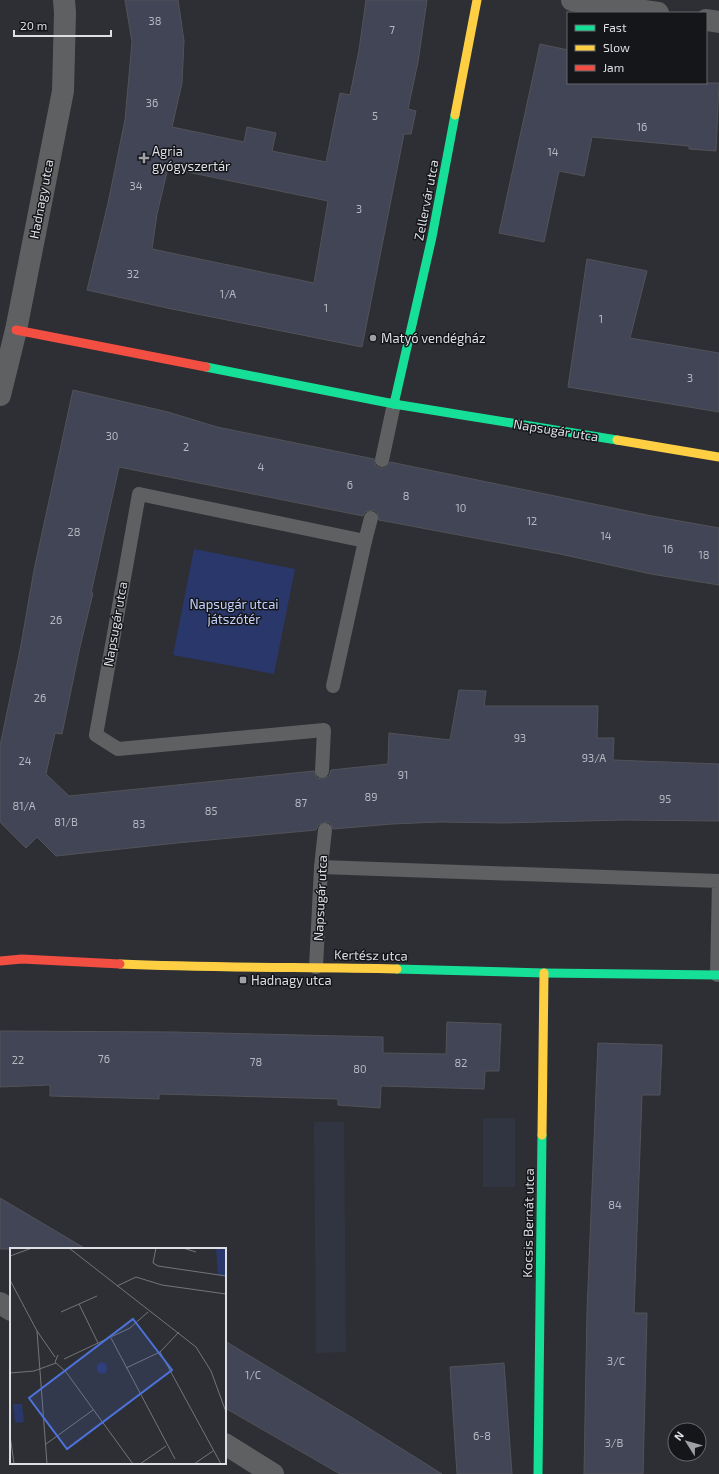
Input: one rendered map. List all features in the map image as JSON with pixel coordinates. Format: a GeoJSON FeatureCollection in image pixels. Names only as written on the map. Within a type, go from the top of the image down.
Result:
{"type":"FeatureCollection","features":[{"type":"Feature","properties":{"kind":"street","name":"Hadnagy utca"},"geometry":{"type":"LineString","coordinates":[[0,395],[16,330],[63,91],[64,0]]}},
{"type":"Feature","properties":{"kind":"street","name":"Zellervár utca"},"geometry":{"type":"LineString","coordinates":[[394,404],[432,237],[477,0]]}},
{"type":"Feature","properties":{"kind":"street"},"geometry":{"type":"LineString","coordinates":[[572,0],[651,12]]}},
{"type":"Feature","properties":{"kind":"street"},"geometry":{"type":"LineString","coordinates":[[707,20],[719,22]]}},
{"type":"Feature","properties":{"kind":"street","name":"Napsugár utca"},"geometry":{"type":"LineString","coordinates":[[16,330],[394,404],[719,457]]}},
{"type":"Feature","properties":{"kind":"street","name":"Kertész utca"},"geometry":{"type":"LineString","coordinates":[[0,953],[22,959]]}},
{"type":"Feature","properties":{"kind":"street","name":"Kertész utca"},"geometry":{"type":"LineString","coordinates":[[0,961],[22,959],[165,966],[316,967],[544,973],[718,975]]}},
{"type":"Feature","properties":{"kind":"street","name":"Kocsis Bernát utca"},"geometry":{"type":"LineString","coordinates":[[538,1474],[544,973]]}},
{"type":"Feature","properties":{"kind":"street"},"geometry":{"type":"LineString","coordinates":[[0,1303],[10,1309]]}},
{"type":"Feature","properties":{"kind":"street"},"geometry":{"type":"LineString","coordinates":[[226,1445],[273,1474]]}},
{"type":"Feature","properties":{"kind":"lane"},"geometry":{"type":"LineString","coordinates":[[382,460],[394,404]]}},
{"type":"Feature","properties":{"kind":"lane","name":"Napsugár utca"},"geometry":{"type":"LineString","coordinates":[[322,771],[324,730],[118,749],[96,735],[139,494],[365,541]]}},
{"type":"Feature","properties":{"kind":"lane"},"geometry":{"type":"LineString","coordinates":[[333,686],[370,518]]}},
{"type":"Feature","properties":{"kind":"lane","name":"Napsugár utca"},"geometry":{"type":"LineString","coordinates":[[316,967],[321,867],[325,830]]}},
{"type":"Feature","properties":{"kind":"lane"},"geometry":{"type":"LineString","coordinates":[[321,867],[719,880],[718,975]]}},
{"type":"Feature","properties":{"kind":"shaded area"},"geometry":{"type":"Polygon","coordinates":[[[483,1118],[515,1118],[515,1187],[483,1187],[483,1118]]]}},
{"type":"Feature","properties":{"kind":"shaded area"},"geometry":{"type":"Polygon","coordinates":[[[314,1122],[344,1122],[346,1352],[316,1353],[314,1122]]]}},
{"type":"Feature","properties":{"kind":"green space","name":"Napsugár utcai játszótér"},"geometry":{"type":"Polygon","coordinates":[[[194,549],[295,569],[274,674],[173,655],[194,549]]]}},
{"type":"Feature","properties":{"kind":"building"},"geometry":{"type":"Polygon","coordinates":[[[125,0],[178,0],[184,41],[182,83],[172,127],[244,142],[247,127],[276,133],[272,151],[326,162],[340,93],[350,95],[359,50],[366,0],[427,0],[418,62],[408,109],[416,111],[411,134],[404,134],[362,347],[167,308],[87,290],[108,203],[125,120],[132,42],[125,0]],[[168,168],[157,214],[152,249],[314,283],[328,201],[168,168]]]}},
{"type":"Feature","properties":{"kind":"building"},"geometry":{"type":"Polygon","coordinates":[[[540,44],[567,50],[567,84],[719,83],[716,151],[689,149],[689,146],[592,137],[584,176],[559,171],[544,242],[499,233],[540,44]]]}},
{"type":"Feature","properties":{"kind":"building"},"geometry":{"type":"Polygon","coordinates":[[[587,259],[647,271],[630,338],[719,353],[719,412],[568,387],[587,259]]]}},
{"type":"Feature","properties":{"kind":"building"},"geometry":{"type":"Polygon","coordinates":[[[73,390],[168,412],[217,427],[374,459],[376,466],[380,468],[385,468],[390,462],[652,516],[719,528],[719,585],[651,574],[560,554],[379,520],[377,512],[373,510],[365,512],[363,516],[119,467],[62,734],[55,733],[46,774],[69,796],[314,771],[317,778],[322,779],[329,776],[331,770],[388,764],[389,733],[450,740],[459,690],[486,691],[484,706],[598,706],[597,738],[614,738],[613,760],[719,764],[719,821],[623,820],[503,823],[440,822],[333,829],[330,823],[326,822],[318,825],[316,830],[56,856],[37,837],[26,848],[0,822],[0,746],[21,645],[34,570],[73,390]]]}},
{"type":"Feature","properties":{"kind":"building"},"geometry":{"type":"Polygon","coordinates":[[[447,1022],[501,1024],[499,1071],[485,1071],[484,1089],[381,1086],[380,1108],[338,1105],[338,1099],[159,1094],[159,1099],[50,1096],[50,1085],[0,1087],[0,1031],[174,1032],[383,1037],[383,1053],[446,1054],[447,1022]]]}},
{"type":"Feature","properties":{"kind":"building"},"geometry":{"type":"Polygon","coordinates":[[[598,1043],[662,1045],[660,1095],[642,1095],[634,1313],[647,1313],[643,1474],[584,1474],[587,1312],[598,1043]]]}},
{"type":"Feature","properties":{"kind":"building"},"geometry":{"type":"Polygon","coordinates":[[[0,1198],[84,1248],[10,1248],[0,1249],[0,1198]]]}},
{"type":"Feature","properties":{"kind":"building"},"geometry":{"type":"Polygon","coordinates":[[[226,1342],[442,1474],[340,1474],[226,1409],[226,1342]]]}},
{"type":"Feature","properties":{"kind":"building"},"geometry":{"type":"Polygon","coordinates":[[[504,1363],[512,1474],[457,1474],[450,1367],[504,1363]]]}},
{"type":"Feature","properties":{"kind":"traffic: fast"},"geometry":{"type":"LineString","coordinates":[[394,404],[432,237],[455,115]]}},
{"type":"Feature","properties":{"kind":"traffic: fast"},"geometry":{"type":"LineString","coordinates":[[206,367],[394,404],[617,440]]}},
{"type":"Feature","properties":{"kind":"traffic: fast"},"geometry":{"type":"LineString","coordinates":[[397,969],[544,973],[719,975]]}},
{"type":"Feature","properties":{"kind":"traffic: fast"},"geometry":{"type":"LineString","coordinates":[[538,1474],[542,1135]]}},
{"type":"Feature","properties":{"kind":"traffic: slow"},"geometry":{"type":"LineString","coordinates":[[455,115],[477,0]]}},
{"type":"Feature","properties":{"kind":"traffic: slow"},"geometry":{"type":"LineString","coordinates":[[617,440],[719,457]]}},
{"type":"Feature","properties":{"kind":"traffic: slow"},"geometry":{"type":"LineString","coordinates":[[120,964],[397,969]]}},
{"type":"Feature","properties":{"kind":"traffic: slow"},"geometry":{"type":"LineString","coordinates":[[542,1135],[544,973]]}},
{"type":"Feature","properties":{"kind":"traffic: jam"},"geometry":{"type":"LineString","coordinates":[[16,330],[206,367]]}},
{"type":"Feature","properties":{"kind":"traffic: jam"},"geometry":{"type":"LineString","coordinates":[[0,961],[22,959],[120,964]]}},
{"type":"Feature","properties":{"kind":"place","name":"Agria gyógyszertár"},"geometry":{"type":"Point","coordinates":[144,158]}},
{"type":"Feature","properties":{"kind":"place","name":"Matyó vendégház"},"geometry":{"type":"Point","coordinates":[373,338]}},
{"type":"Feature","properties":{"kind":"place","name":"Hadnagy utca"},"geometry":{"type":"Point","coordinates":[243,980]}}]}
